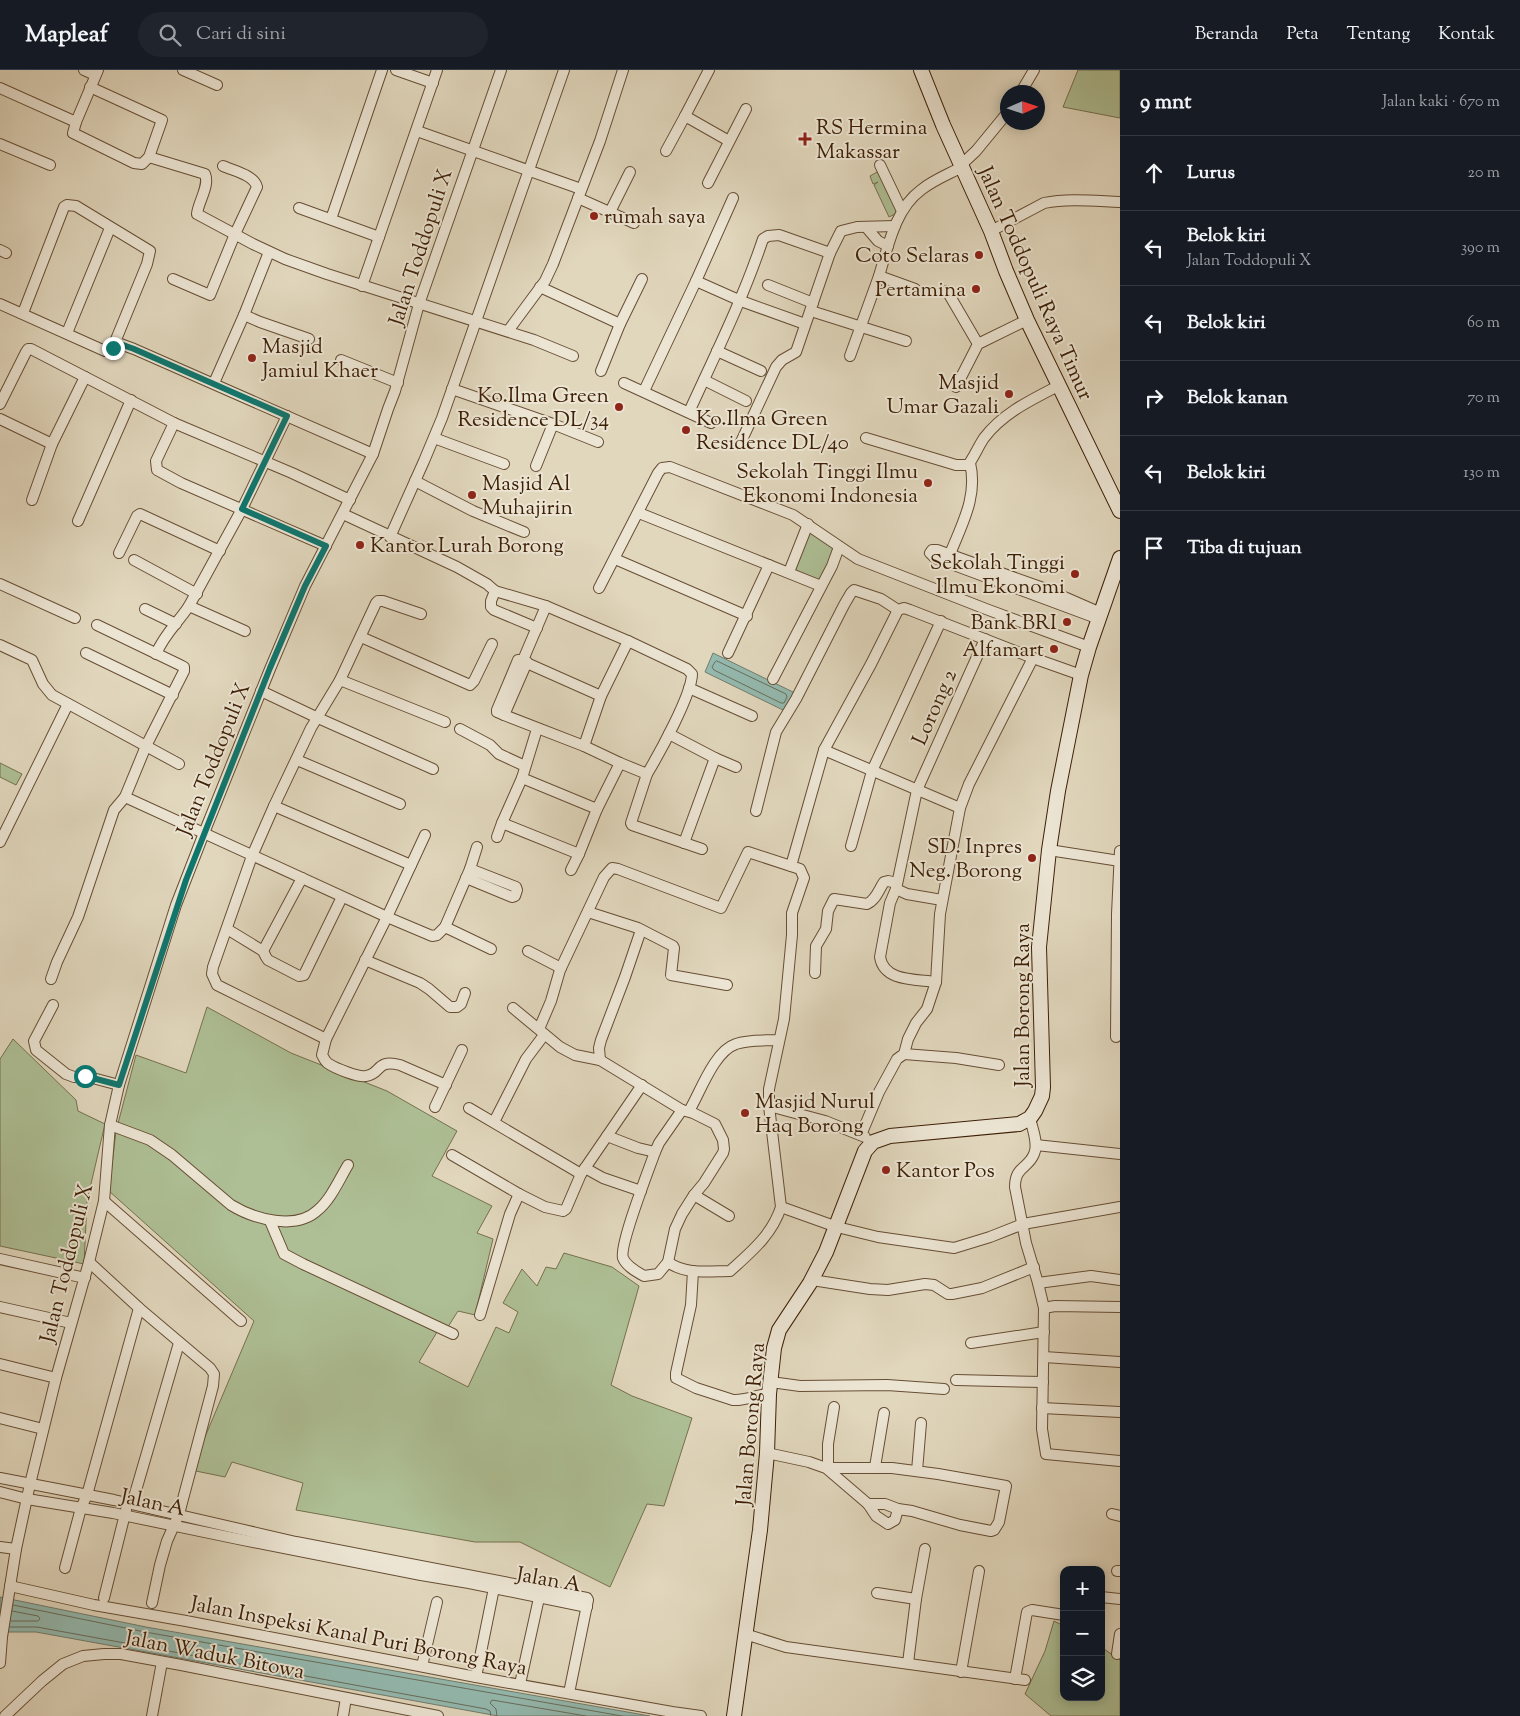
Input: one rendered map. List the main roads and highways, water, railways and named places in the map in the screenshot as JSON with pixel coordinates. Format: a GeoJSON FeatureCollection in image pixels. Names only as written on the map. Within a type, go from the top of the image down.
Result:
{"type":"FeatureCollection","features":[{"type":"Feature","properties":{"kind":"main road","name":"Jalan Toddopuli Raya Timur"},"geometry":{"type":"LineString","coordinates":[[921,70],[991,231],[1027,320],[1120,511]]}},
{"type":"Feature","properties":{"kind":"main road","name":"Jalan Borong Raya"},"geometry":{"type":"LineString","coordinates":[[734,1716],[760,1530],[767,1453],[772,1355],[779,1330],[812,1280],[837,1227],[865,1151],[867,1138],[1013,1125],[1025,1122],[1030,1118],[1040,1102],[1043,1087],[1039,947],[1049,850],[1058,791],[1081,675],[1120,558]]}},
{"type":"Feature","properties":{"kind":"water"},"geometry":{"type":"Polygon","coordinates":[[[713,653],[795,693],[785,711],[705,672],[713,653]]]}},
{"type":"Feature","properties":{"kind":"water"},"geometry":{"type":"Polygon","coordinates":[[[0,1597],[146,1627],[650,1716],[498,1716],[36,1632],[0,1632],[0,1597]]]}},
{"type":"Feature","properties":{"kind":"place","name":"RS Hermina Makassar"},"geometry":{"type":"Point","coordinates":[805,139]}},
{"type":"Feature","properties":{"kind":"place","name":"rumah saya"},"geometry":{"type":"Point","coordinates":[594,216]}},
{"type":"Feature","properties":{"kind":"place","name":"Coto Selaras"},"geometry":{"type":"Point","coordinates":[979,255]}},
{"type":"Feature","properties":{"kind":"place","name":"Pertamina"},"geometry":{"type":"Point","coordinates":[976,289]}},
{"type":"Feature","properties":{"kind":"place","name":"Masjid Jamiul Khaer"},"geometry":{"type":"Point","coordinates":[252,358]}},
{"type":"Feature","properties":{"kind":"place","name":"Masjid Umar Gazali"},"geometry":{"type":"Point","coordinates":[1009,394]}},
{"type":"Feature","properties":{"kind":"place","name":"Ko.Ilma Green Residence DL/34"},"geometry":{"type":"Point","coordinates":[619,407]}},
{"type":"Feature","properties":{"kind":"place","name":"Ko.Ilma Green Residence DL/40"},"geometry":{"type":"Point","coordinates":[686,430]}},
{"type":"Feature","properties":{"kind":"place","name":"Sekolah Tinggi Ilmu Ekonomi Indonesia"},"geometry":{"type":"Point","coordinates":[928,483]}},
{"type":"Feature","properties":{"kind":"place","name":"Masjid Al Muhajirin"},"geometry":{"type":"Point","coordinates":[472,495]}},
{"type":"Feature","properties":{"kind":"place","name":"Kantor Lurah Borong"},"geometry":{"type":"Point","coordinates":[360,545]}},
{"type":"Feature","properties":{"kind":"place","name":"Sekolah Tinggi Ilmu Ekonomi"},"geometry":{"type":"Point","coordinates":[1075,574]}},
{"type":"Feature","properties":{"kind":"place","name":"Bank BRI"},"geometry":{"type":"Point","coordinates":[1067,622]}},
{"type":"Feature","properties":{"kind":"place","name":"Alfamart"},"geometry":{"type":"Point","coordinates":[1054,649]}},
{"type":"Feature","properties":{"kind":"place","name":"SD. Inpres Neg. Borong"},"geometry":{"type":"Point","coordinates":[1032,858]}},
{"type":"Feature","properties":{"kind":"place","name":"Masjid Nurul Haq Borong"},"geometry":{"type":"Point","coordinates":[745,1113]}},
{"type":"Feature","properties":{"kind":"place","name":"Kantor Pos"},"geometry":{"type":"Point","coordinates":[886,1170]}}]}
